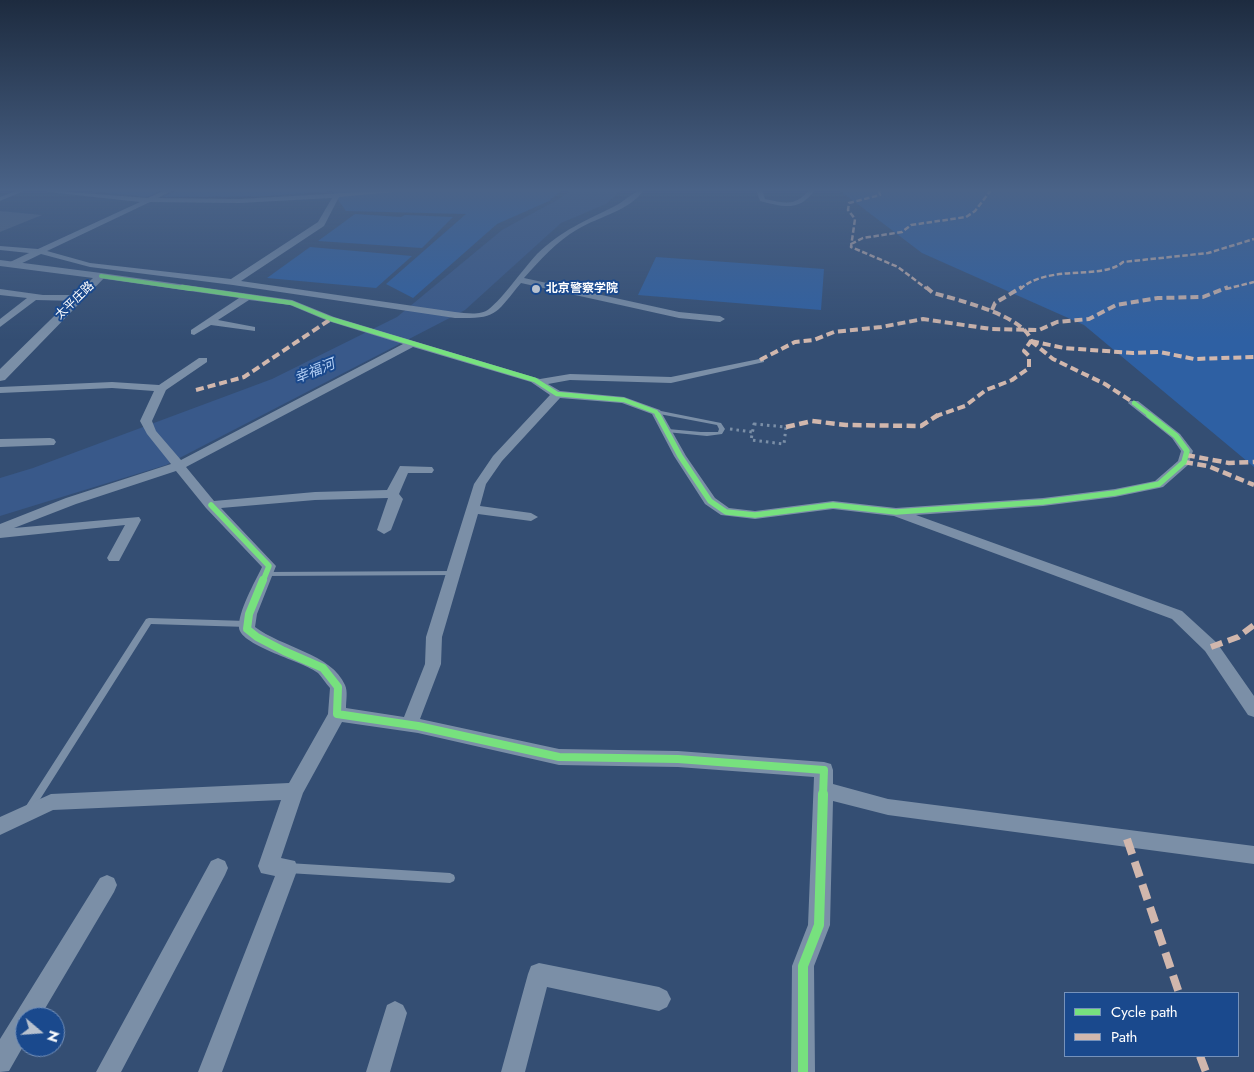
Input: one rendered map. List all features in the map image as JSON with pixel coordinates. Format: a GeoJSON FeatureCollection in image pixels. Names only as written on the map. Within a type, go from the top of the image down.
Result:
{"type":"FeatureCollection","features":[{"type":"Feature","properties":{"kind":"street"},"geometry":{"type":"LineString","coordinates":[[6,264],[41,252],[66,240]]}},
{"type":"Feature","properties":{"kind":"street"},"geometry":{"type":"LineString","coordinates":[[232,282],[296,240]]}},
{"type":"Feature","properties":{"kind":"street"},"geometry":{"type":"LineString","coordinates":[[0,248],[41,252],[90,265],[232,282],[455,315],[481,316],[492,311],[558,240]]}},
{"type":"Feature","properties":{"kind":"street","name":"太平庄路"},"geometry":{"type":"LineString","coordinates":[[6,264],[101,276]]}},
{"type":"Feature","properties":{"kind":"street"},"geometry":{"type":"LineString","coordinates":[[101,276],[292,303],[326,318],[538,382],[557,394],[624,400],[656,412],[680,456],[710,501],[726,512],[755,515],[834,505],[896,512],[1043,502],[1115,493],[1159,484],[1184,462],[1187,451],[1176,436],[1134,403]]}},
{"type":"Feature","properties":{"kind":"street","name":"太平庄路"},"geometry":{"type":"LineString","coordinates":[[0,377],[101,276]]}},
{"type":"Feature","properties":{"kind":"street"},"geometry":{"type":"LineString","coordinates":[[520,280],[679,315],[720,320]]}},
{"type":"Feature","properties":{"kind":"street"},"geometry":{"type":"LineString","coordinates":[[1,293],[34,297],[78,298]]}},
{"type":"Feature","properties":{"kind":"street"},"geometry":{"type":"LineString","coordinates":[[0,324],[34,297]]}},
{"type":"Feature","properties":{"kind":"street"},"geometry":{"type":"LineString","coordinates":[[194,332],[247,297]]}},
{"type":"Feature","properties":{"kind":"street"},"geometry":{"type":"LineString","coordinates":[[210,322],[252,329]]}},
{"type":"Feature","properties":{"kind":"street"},"geometry":{"type":"LineString","coordinates":[[0,529],[176,462],[409,343]]}},
{"type":"Feature","properties":{"kind":"street"},"geometry":{"type":"LineString","coordinates":[[203,360],[161,388],[146,421],[151,432],[211,505],[269,566],[249,614],[247,629],[257,637],[323,668],[338,687],[337,714],[294,791],[268,866],[288,868],[210,1072]]}},
{"type":"Feature","properties":{"kind":"street"},"geometry":{"type":"LineString","coordinates":[[538,382],[570,377],[671,380],[760,360]]}},
{"type":"Feature","properties":{"kind":"street"},"geometry":{"type":"LineString","coordinates":[[0,390],[112,385],[161,388]]}},
{"type":"Feature","properties":{"kind":"street"},"geometry":{"type":"LineString","coordinates":[[409,725],[433,664],[434,637],[480,484],[497,459],[557,394]]}},
{"type":"Feature","properties":{"kind":"street"},"geometry":{"type":"LineString","coordinates":[[0,444],[50,442]]}},
{"type":"Feature","properties":{"kind":"street"},"geometry":{"type":"LineString","coordinates":[[392,494],[404,469],[428,470]]}},
{"type":"Feature","properties":{"kind":"street"},"geometry":{"type":"LineString","coordinates":[[211,505],[314,496],[392,494]]}},
{"type":"Feature","properties":{"kind":"street"},"geometry":{"type":"LineString","coordinates":[[384,530],[396,499],[392,494]]}},
{"type":"Feature","properties":{"kind":"street"},"geometry":{"type":"LineString","coordinates":[[473,509],[531,517]]}},
{"type":"Feature","properties":{"kind":"street"},"geometry":{"type":"LineString","coordinates":[[896,512],[1177,615],[1211,646],[1254,710]]}},
{"type":"Feature","properties":{"kind":"street"},"geometry":{"type":"LineString","coordinates":[[0,534],[134,520],[114,558]]}},
{"type":"Feature","properties":{"kind":"street"},"geometry":{"type":"LineString","coordinates":[[337,714],[409,725],[559,757],[678,759],[824,770],[819,926],[804,966],[802,1072]]}},
{"type":"Feature","properties":{"kind":"street"},"geometry":{"type":"LineString","coordinates":[[822,790],[888,807],[1254,855]]}},
{"type":"Feature","properties":{"kind":"street"},"geometry":{"type":"LineString","coordinates":[[0,826],[51,802],[294,791]]}},
{"type":"Feature","properties":{"kind":"street"},"geometry":{"type":"LineString","coordinates":[[108,1072],[218,868]]}},
{"type":"Feature","properties":{"kind":"street"},"geometry":{"type":"LineString","coordinates":[[33,1007],[108,885]]}},
{"type":"Feature","properties":{"kind":"street"},"geometry":{"type":"LineString","coordinates":[[512,1072],[539,974],[659,999]]}},
{"type":"Feature","properties":{"kind":"street"},"geometry":{"type":"LineString","coordinates":[[378,1072],[395,1013]]}},
{"type":"Feature","properties":{"kind":"street"},"geometry":{"type":"LineString","coordinates":[[0,1062],[15,1037]]}},
{"type":"Feature","properties":{"kind":"lane"},"geometry":{"type":"LineString","coordinates":[[656,412],[710,421],[720,424],[722,429],[720,433],[711,434],[686,430],[668,431]]}},
{"type":"Feature","properties":{"kind":"lane"},"geometry":{"type":"LineString","coordinates":[[265,574],[453,573]]}},
{"type":"Feature","properties":{"kind":"lane"},"geometry":{"type":"LineString","coordinates":[[26,814],[149,621],[248,624]]}},
{"type":"Feature","properties":{"kind":"lane"},"geometry":{"type":"LineString","coordinates":[[288,868],[450,878]]}},
{"type":"Feature","properties":{"kind":"path"},"geometry":{"type":"LineString","coordinates":[[754,424],[786,427],[784,444],[751,440],[752,432],[754,424]]}},
{"type":"Feature","properties":{"kind":"path"},"geometry":{"type":"LineString","coordinates":[[722,429],[752,432]]}},
{"type":"Feature","properties":{"kind":"shaded area"},"geometry":{"type":"Polygon","coordinates":[[[319,240],[430,240],[422,248],[318,241],[319,240]]]}},
{"type":"Feature","properties":{"kind":"shaded area"},"geometry":{"type":"Polygon","coordinates":[[[436,240],[479,240],[413,298],[386,284],[436,240]]]}},
{"type":"Feature","properties":{"kind":"shaded area"},"geometry":{"type":"Polygon","coordinates":[[[905,240],[1254,240],[1254,467],[1084,325],[922,253],[905,240]]]}},
{"type":"Feature","properties":{"kind":"shaded area"},"geometry":{"type":"Polygon","coordinates":[[[310,247],[412,256],[376,288],[267,278],[310,247]]]}},
{"type":"Feature","properties":{"kind":"shaded area"},"geometry":{"type":"Polygon","coordinates":[[[656,257],[824,269],[821,310],[638,295],[656,257]]]}},
{"type":"Feature","properties":{"kind":"water","name":"幸福河"},"geometry":{"type":"Polygon","coordinates":[[[490,240],[542,240],[465,310],[166,465],[0,516],[0,478],[33,468],[272,379],[397,317],[490,240]]]}},
{"type":"Feature","properties":{"kind":"marked path"},"geometry":{"type":"LineString","coordinates":[[786,427],[812,421],[846,425],[921,426],[943,412],[965,406],[986,390],[1012,380],[1029,368],[1029,356],[1024,351],[1031,341],[1030,336],[1020,327],[992,310],[933,293],[898,267],[851,247],[851,240]]}},
{"type":"Feature","properties":{"kind":"marked path"},"geometry":{"type":"LineString","coordinates":[[851,244],[859,240]]}},
{"type":"Feature","properties":{"kind":"marked path"},"geometry":{"type":"LineString","coordinates":[[992,310],[995,303],[1020,289],[1031,280],[1068,272],[1108,270],[1116,268],[1123,262],[1208,253],[1251,240]]}},
{"type":"Feature","properties":{"kind":"marked path"},"geometry":{"type":"LineString","coordinates":[[760,360],[795,342],[814,340],[834,332],[881,327],[923,319],[991,329],[1039,330],[1057,322],[1089,319],[1116,305],[1158,298],[1203,297],[1223,291],[1230,286],[1254,282]]}},
{"type":"Feature","properties":{"kind":"marked path"},"geometry":{"type":"LineString","coordinates":[[196,390],[244,377],[331,319]]}},
{"type":"Feature","properties":{"kind":"marked path"},"geometry":{"type":"LineString","coordinates":[[1031,341],[1064,348],[1133,353],[1160,352],[1194,359],[1254,357]]}},
{"type":"Feature","properties":{"kind":"marked path"},"geometry":{"type":"LineString","coordinates":[[1031,341],[1053,359],[1094,378],[1134,403]]}},
{"type":"Feature","properties":{"kind":"marked path"},"geometry":{"type":"LineString","coordinates":[[1186,455],[1229,463],[1254,462]]}},
{"type":"Feature","properties":{"kind":"marked path"},"geometry":{"type":"LineString","coordinates":[[1184,462],[1208,466],[1254,485]]}},
{"type":"Feature","properties":{"kind":"marked path"},"geometry":{"type":"LineString","coordinates":[[1211,647],[1238,637],[1254,625]]}},
{"type":"Feature","properties":{"kind":"marked path"},"geometry":{"type":"LineString","coordinates":[[1127,839],[1179,992]]}},
{"type":"Feature","properties":{"kind":"marked path"},"geometry":{"type":"LineString","coordinates":[[1200,1057],[1206,1072]]}},
{"type":"Feature","properties":{"kind":"cycle path"},"geometry":{"type":"LineString","coordinates":[[101,276],[292,303],[331,319],[535,380],[557,394],[624,400],[656,412],[680,456],[710,501],[726,512],[755,515],[833,505],[896,512],[1043,502],[1115,493],[1159,484],[1184,462],[1187,451],[1176,436],[1134,403]]}},
{"type":"Feature","properties":{"kind":"cycle path"},"geometry":{"type":"LineString","coordinates":[[211,505],[269,566],[249,614],[247,629],[257,637],[284,651],[323,668],[338,687],[337,714],[418,726],[559,757],[678,759],[824,770],[819,925],[803,966],[803,1072]]}},
{"type":"Feature","properties":{"kind":"place","name":"北京警察学院"},"geometry":{"type":"Point","coordinates":[536,289]}}]}
